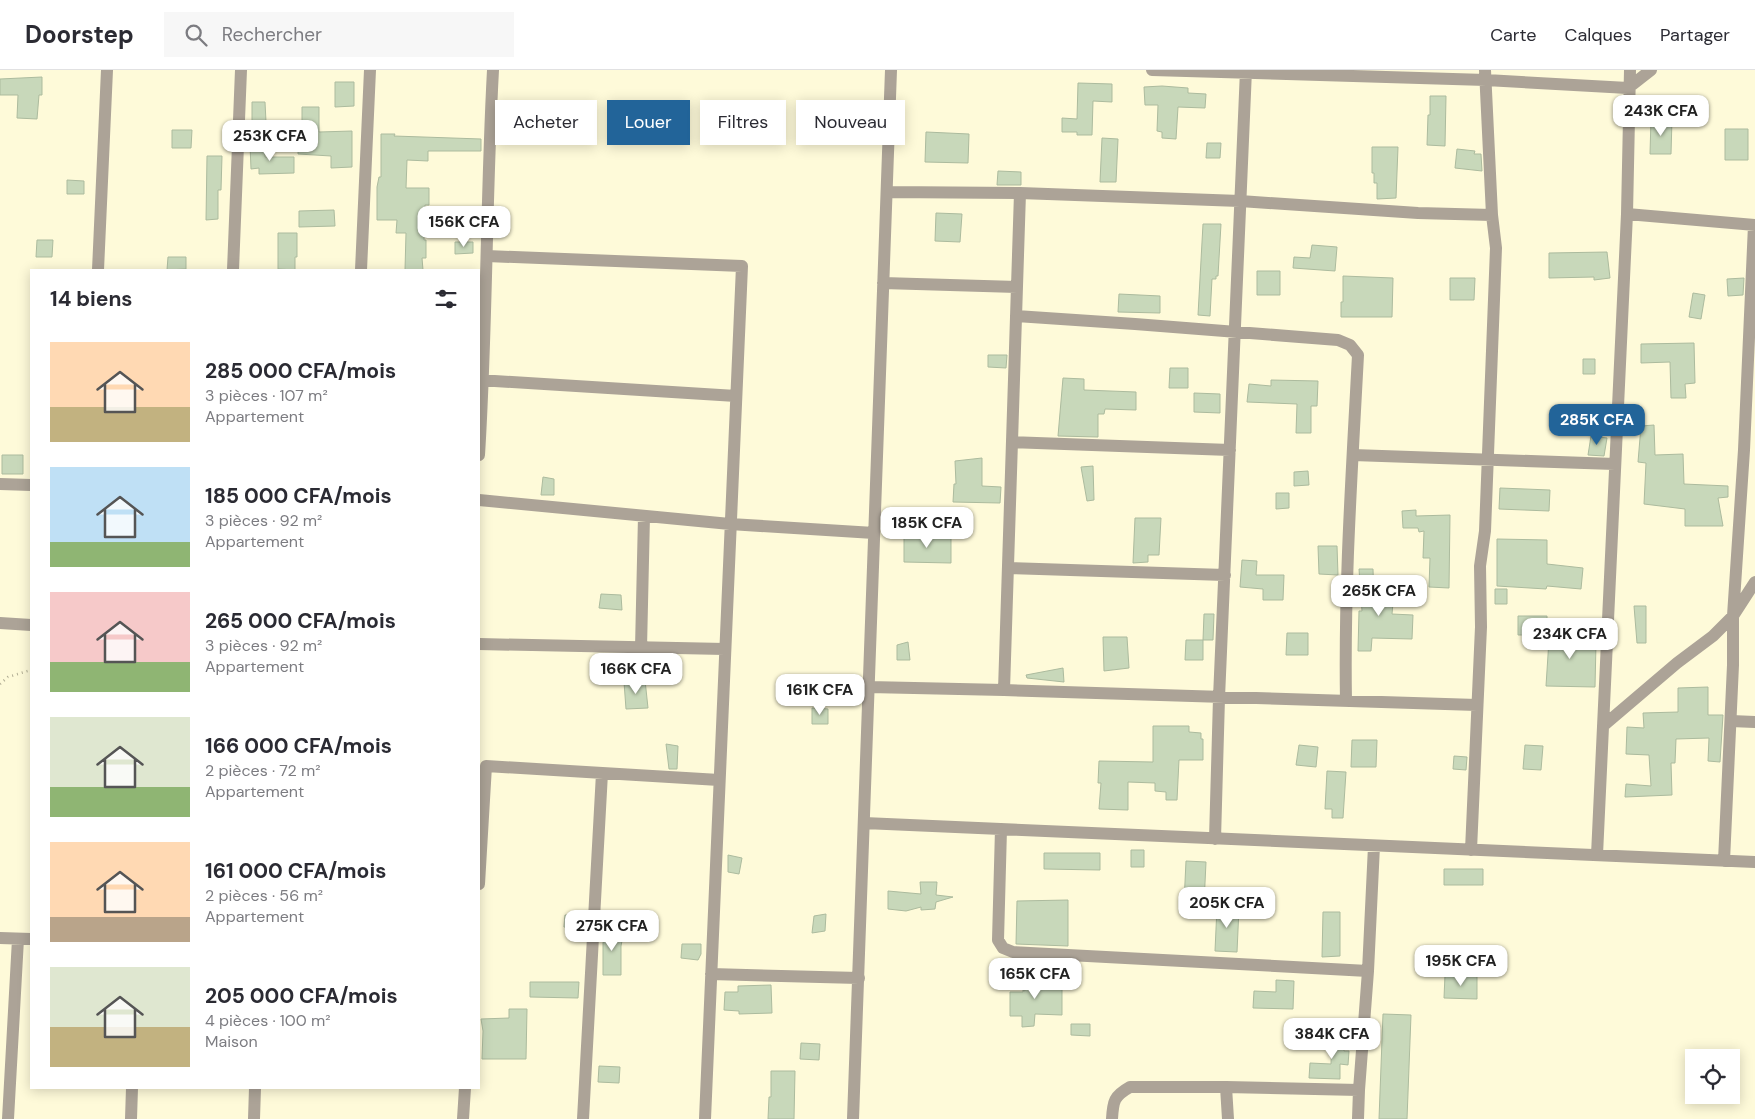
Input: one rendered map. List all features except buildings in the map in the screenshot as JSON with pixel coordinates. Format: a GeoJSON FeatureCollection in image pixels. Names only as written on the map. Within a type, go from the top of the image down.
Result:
{"type":"FeatureCollection","features":[{"type":"Feature","properties":{"kind":"street"},"geometry":{"type":"LineString","coordinates":[[98,269],[107,70]]}},
{"type":"Feature","properties":{"kind":"street"},"geometry":{"type":"LineString","coordinates":[[233,269],[241,70]]}},
{"type":"Feature","properties":{"kind":"street"},"geometry":{"type":"LineString","coordinates":[[361,269],[370,70]]}},
{"type":"Feature","properties":{"kind":"street"},"geometry":{"type":"LineString","coordinates":[[480,418],[493,70]]}},
{"type":"Feature","properties":{"kind":"street"},"geometry":{"type":"LineString","coordinates":[[853,1119],[891,70]]}},
{"type":"Feature","properties":{"kind":"street"},"geometry":{"type":"LineString","coordinates":[[1152,70],[1486,75],[1628,88],[1652,70]]}},
{"type":"Feature","properties":{"kind":"street"},"geometry":{"type":"LineString","coordinates":[[1597,855],[1627,214],[1628,88],[1630,70]]}},
{"type":"Feature","properties":{"kind":"street"},"geometry":{"type":"LineString","coordinates":[[1215,839],[1219,698],[1246,72]]}},
{"type":"Feature","properties":{"kind":"street"},"geometry":{"type":"LineString","coordinates":[[1471,850],[1481,627],[1480,566],[1485,531],[1496,248],[1492,215],[1486,75]]}},
{"type":"Feature","properties":{"kind":"street"},"geometry":{"type":"LineString","coordinates":[[887,192],[1020,193],[1240,201],[1418,213],[1492,215]]}},
{"type":"Feature","properties":{"kind":"street"},"geometry":{"type":"LineString","coordinates":[[1004,690],[1020,193]]}},
{"type":"Feature","properties":{"kind":"street"},"geometry":{"type":"LineString","coordinates":[[1627,214],[1755,225],[1744,450],[1733,616],[1731,721],[1724,861]]}},
{"type":"Feature","properties":{"kind":"street"},"geometry":{"type":"LineString","coordinates":[[486,256],[742,266],[705,1119]]}},
{"type":"Feature","properties":{"kind":"street"},"geometry":{"type":"LineString","coordinates":[[883,283],[1017,287]]}},
{"type":"Feature","properties":{"kind":"street"},"geometry":{"type":"LineString","coordinates":[[1016,316],[1338,340],[1350,345],[1358,355],[1346,655],[1346,701]]}},
{"type":"Feature","properties":{"kind":"street"},"geometry":{"type":"LineString","coordinates":[[481,380],[736,396]]}},
{"type":"Feature","properties":{"kind":"street"},"geometry":{"type":"LineString","coordinates":[[1012,442],[1230,450]]}},
{"type":"Feature","properties":{"kind":"street"},"geometry":{"type":"LineString","coordinates":[[1353,456],[1615,464]]}},
{"type":"Feature","properties":{"kind":"street"},"geometry":{"type":"LineString","coordinates":[[0,484],[30,485]]}},
{"type":"Feature","properties":{"kind":"street"},"geometry":{"type":"LineString","coordinates":[[480,500],[730,524],[874,533]]}},
{"type":"Feature","properties":{"kind":"street"},"geometry":{"type":"LineString","coordinates":[[641,648],[644,516]]}},
{"type":"Feature","properties":{"kind":"street"},"geometry":{"type":"LineString","coordinates":[[1008,568],[1225,574]]}},
{"type":"Feature","properties":{"kind":"street"},"geometry":{"type":"LineString","coordinates":[[1603,726],[1677,663],[1713,636],[1733,616],[1755,582]]}},
{"type":"Feature","properties":{"kind":"street"},"geometry":{"type":"LineString","coordinates":[[0,623],[30,625]]}},
{"type":"Feature","properties":{"kind":"street"},"geometry":{"type":"LineString","coordinates":[[480,644],[725,649]]}},
{"type":"Feature","properties":{"kind":"street"},"geometry":{"type":"LineString","coordinates":[[869,687],[1477,705]]}},
{"type":"Feature","properties":{"kind":"street"},"geometry":{"type":"LineString","coordinates":[[1731,721],[1755,722]]}},
{"type":"Feature","properties":{"kind":"street"},"geometry":{"type":"LineString","coordinates":[[480,867],[486,766],[719,780]]}},
{"type":"Feature","properties":{"kind":"street"},"geometry":{"type":"LineString","coordinates":[[583,1119],[602,773]]}},
{"type":"Feature","properties":{"kind":"street"},"geometry":{"type":"LineString","coordinates":[[864,823],[1755,862]]}},
{"type":"Feature","properties":{"kind":"street"},"geometry":{"type":"LineString","coordinates":[[1001,829],[998,940],[1003,948],[1013,952],[1368,971]]}},
{"type":"Feature","properties":{"kind":"street"},"geometry":{"type":"LineString","coordinates":[[1358,1119],[1374,846]]}},
{"type":"Feature","properties":{"kind":"street"},"geometry":{"type":"LineString","coordinates":[[0,938],[30,940]]}},
{"type":"Feature","properties":{"kind":"street"},"geometry":{"type":"LineString","coordinates":[[8,1119],[6,1061],[18,939]]}},
{"type":"Feature","properties":{"kind":"street"},"geometry":{"type":"LineString","coordinates":[[711,974],[858,978]]}},
{"type":"Feature","properties":{"kind":"street"},"geometry":{"type":"LineString","coordinates":[[1112,1119],[1113,1104],[1119,1093],[1130,1087],[1359,1090]]}},
{"type":"Feature","properties":{"kind":"street"},"geometry":{"type":"LineString","coordinates":[[1226,1087],[1228,1119]]}},
{"type":"Feature","properties":{"kind":"street"},"geometry":{"type":"LineString","coordinates":[[131,1119],[132,1089]]}},
{"type":"Feature","properties":{"kind":"street"},"geometry":{"type":"LineString","coordinates":[[254,1119],[255,1089]]}},
{"type":"Feature","properties":{"kind":"street"},"geometry":{"type":"LineString","coordinates":[[463,1119],[466,1089]]}},
{"type":"Feature","properties":{"kind":"path"},"geometry":{"type":"LineString","coordinates":[[0,684],[8,677],[30,670]]}}]}
